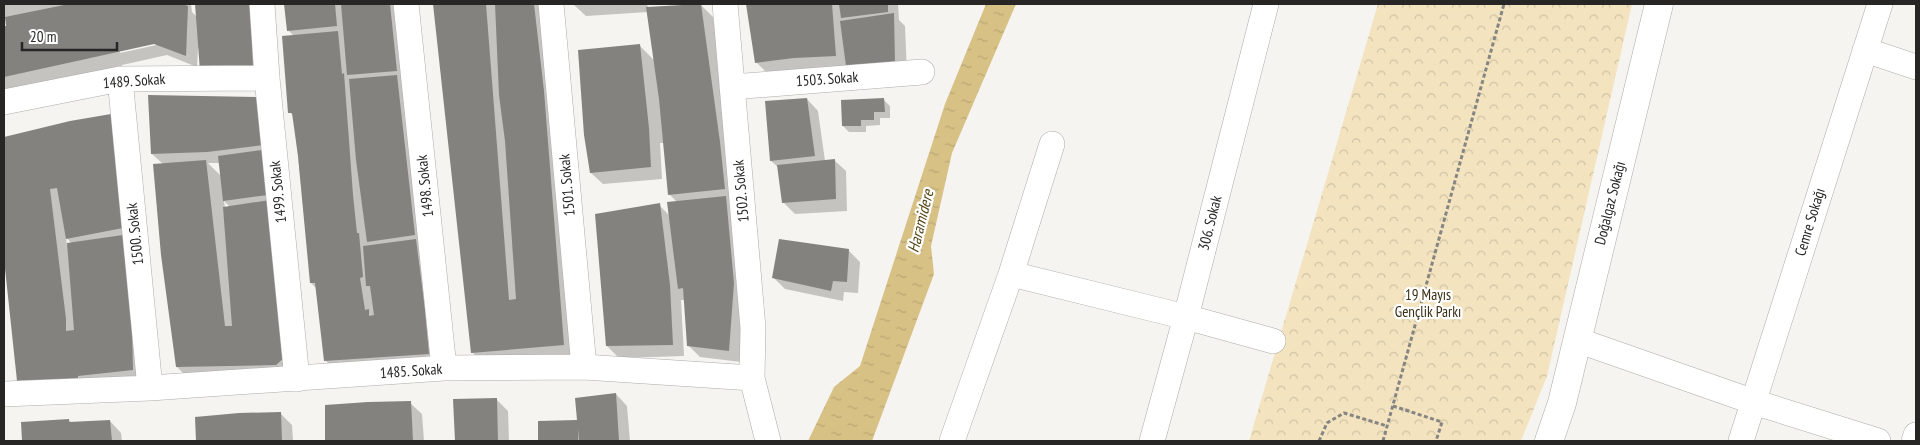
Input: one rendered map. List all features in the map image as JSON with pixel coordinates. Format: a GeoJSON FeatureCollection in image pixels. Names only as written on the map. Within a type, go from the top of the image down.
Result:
{"type":"FeatureCollection","features":[{"type":"Feature","properties":{"kind":"street","name":"1499. Sokak"},"geometry":{"type":"LineString","coordinates":[[262,4],[267,78],[297,379]]}},
{"type":"Feature","properties":{"kind":"street","name":"1498. Sokak"},"geometry":{"type":"LineString","coordinates":[[406,4],[444,368]]}},
{"type":"Feature","properties":{"kind":"street","name":"1501. Sokak"},"geometry":{"type":"LineString","coordinates":[[551,4],[584,367]]}},
{"type":"Feature","properties":{"kind":"street","name":"1502. Sokak"},"geometry":{"type":"LineString","coordinates":[[725,4],[753,328],[752,378]]}},
{"type":"Feature","properties":{"kind":"street","name":"306. Sokak"},"geometry":{"type":"LineString","coordinates":[[1152,441],[1186,317],[1266,4]]}},
{"type":"Feature","properties":{"kind":"street","name":"Doğalgaz Sokağı"},"geometry":{"type":"LineString","coordinates":[[1549,441],[1562,402],[1659,4]]}},
{"type":"Feature","properties":{"kind":"street","name":"Cemre Sokağı"},"geometry":{"type":"LineString","coordinates":[[1741,441],[1880,4]]}},
{"type":"Feature","properties":{"kind":"street"},"geometry":{"type":"LineString","coordinates":[[1865,50],[1916,67]]}},
{"type":"Feature","properties":{"kind":"street","name":"1503. Sokak"},"geometry":{"type":"LineString","coordinates":[[732,86],[922,72]]}},
{"type":"Feature","properties":{"kind":"street","name":"1489. Sokak"},"geometry":{"type":"LineString","coordinates":[[4,102],[120,79],[267,78]]}},
{"type":"Feature","properties":{"kind":"street","name":"1500. Sokak"},"geometry":{"type":"LineString","coordinates":[[120,79],[150,388]]}},
{"type":"Feature","properties":{"kind":"street"},"geometry":{"type":"LineString","coordinates":[[952,441],[1010,274],[1052,144]]}},
{"type":"Feature","properties":{"kind":"street"},"geometry":{"type":"LineString","coordinates":[[1010,274],[1186,317],[1273,341]]}},
{"type":"Feature","properties":{"kind":"street"},"geometry":{"type":"LineString","coordinates":[[1577,340],[1754,402],[1878,441]]}},
{"type":"Feature","properties":{"kind":"street","name":"1485. Sokak"},"geometry":{"type":"LineString","coordinates":[[4,394],[150,388],[444,368],[584,367],[752,378]]}},
{"type":"Feature","properties":{"kind":"street"},"geometry":{"type":"LineString","coordinates":[[752,378],[768,441]]}},
{"type":"Feature","properties":{"kind":"street"},"geometry":{"type":"LineString","coordinates":[[1914,441],[1916,436]]}},
{"type":"Feature","properties":{"kind":"path"},"geometry":{"type":"LineString","coordinates":[[1383,441],[1504,4]]}},
{"type":"Feature","properties":{"kind":"path"},"geometry":{"type":"LineString","coordinates":[[1393,406],[1442,422],[1436,441]]}},
{"type":"Feature","properties":{"kind":"path"},"geometry":{"type":"LineString","coordinates":[[1319,441],[1327,423],[1344,413],[1387,426]]}},
{"type":"Feature","properties":{"kind":"green space","name":"19 Mayıs Gençlik Parkı"},"geometry":{"type":"Polygon","coordinates":[[[1378,4],[1632,4],[1547,376],[1521,441],[1249,441],[1378,4]]]}},
{"type":"Feature","properties":{"kind":"water","name":"Haramidere"},"geometry":{"type":"Polygon","coordinates":[[[986,4],[1016,4],[952,153],[931,246],[934,274],[872,441],[808,441],[834,387],[860,366],[945,104],[986,4]]]}},
{"type":"Feature","properties":{"kind":"building"},"geometry":{"type":"Polygon","coordinates":[[[69,4],[182,4],[188,6],[186,56],[154,44],[4,77],[5,17],[69,4]]]}},
{"type":"Feature","properties":{"kind":"building"},"geometry":{"type":"Polygon","coordinates":[[[195,4],[251,4],[253,69],[200,71],[195,4]]]}},
{"type":"Feature","properties":{"kind":"building"},"geometry":{"type":"Polygon","coordinates":[[[284,4],[335,4],[337,26],[287,31],[284,4]]]}},
{"type":"Feature","properties":{"kind":"building"},"geometry":{"type":"Polygon","coordinates":[[[341,4],[390,4],[397,71],[347,75],[341,4]]]}},
{"type":"Feature","properties":{"kind":"building"},"geometry":{"type":"Polygon","coordinates":[[[433,4],[486,4],[509,300],[516,299],[505,141],[499,95],[495,4],[534,4],[544,91],[564,345],[471,353],[433,4]]]}},
{"type":"Feature","properties":{"kind":"building"},"geometry":{"type":"Polygon","coordinates":[[[701,4],[725,189],[668,195],[659,99],[646,7],[701,4]]]}},
{"type":"Feature","properties":{"kind":"building"},"geometry":{"type":"Polygon","coordinates":[[[746,4],[832,4],[836,56],[794,58],[755,63],[746,4]]]}},
{"type":"Feature","properties":{"kind":"building"},"geometry":{"type":"Polygon","coordinates":[[[839,4],[888,4],[888,12],[841,18],[839,4]]]}},
{"type":"Feature","properties":{"kind":"building"},"geometry":{"type":"Polygon","coordinates":[[[894,13],[895,62],[846,66],[840,21],[894,13]]]}},
{"type":"Feature","properties":{"kind":"building"},"geometry":{"type":"Polygon","coordinates":[[[338,31],[342,74],[344,73],[353,195],[363,277],[360,278],[365,310],[369,309],[369,316],[374,315],[370,286],[366,286],[363,246],[416,239],[429,354],[324,361],[315,283],[310,283],[292,113],[288,113],[282,36],[338,31]]]}},
{"type":"Feature","properties":{"kind":"building"},"geometry":{"type":"Polygon","coordinates":[[[640,44],[651,167],[590,173],[584,135],[578,50],[640,44]]]}},
{"type":"Feature","properties":{"kind":"building"},"geometry":{"type":"Polygon","coordinates":[[[397,75],[415,235],[367,242],[356,160],[349,79],[397,75]]]}},
{"type":"Feature","properties":{"kind":"building"},"geometry":{"type":"Polygon","coordinates":[[[148,95],[260,97],[263,145],[207,152],[151,154],[148,95]]]}},
{"type":"Feature","properties":{"kind":"building"},"geometry":{"type":"Polygon","coordinates":[[[807,98],[815,156],[770,161],[765,101],[807,98]]]}},
{"type":"Feature","properties":{"kind":"building"},"geometry":{"type":"Polygon","coordinates":[[[884,98],[885,112],[874,112],[874,120],[861,120],[861,126],[842,126],[841,100],[884,98]]]}},
{"type":"Feature","properties":{"kind":"building"},"geometry":{"type":"Polygon","coordinates":[[[111,114],[123,228],[66,239],[57,188],[50,189],[66,331],[74,330],[67,243],[123,235],[132,325],[133,370],[78,376],[78,379],[17,381],[4,259],[4,137],[70,121],[111,114]]]}},
{"type":"Feature","properties":{"kind":"building"},"geometry":{"type":"Polygon","coordinates":[[[262,150],[268,195],[223,201],[218,156],[262,150]]]}},
{"type":"Feature","properties":{"kind":"building"},"geometry":{"type":"Polygon","coordinates":[[[835,159],[836,199],[782,203],[777,165],[835,159]]]}},
{"type":"Feature","properties":{"kind":"building"},"geometry":{"type":"Polygon","coordinates":[[[206,160],[225,326],[232,326],[223,207],[270,200],[286,356],[276,365],[176,367],[161,255],[153,164],[206,160]]]}},
{"type":"Feature","properties":{"kind":"building"},"geometry":{"type":"Polygon","coordinates":[[[726,196],[734,283],[729,351],[687,346],[683,288],[678,289],[667,202],[726,196]]]}},
{"type":"Feature","properties":{"kind":"building"},"geometry":{"type":"Polygon","coordinates":[[[660,203],[670,285],[673,345],[606,346],[595,214],[660,203]]]}},
{"type":"Feature","properties":{"kind":"building"},"geometry":{"type":"Polygon","coordinates":[[[779,239],[849,249],[847,282],[833,281],[831,291],[772,278],[779,239]]]}},
{"type":"Feature","properties":{"kind":"building"},"geometry":{"type":"Polygon","coordinates":[[[616,393],[619,441],[579,441],[578,429],[578,441],[538,441],[538,421],[577,420],[575,398],[616,393]]]}},
{"type":"Feature","properties":{"kind":"building"},"geometry":{"type":"Polygon","coordinates":[[[497,398],[498,441],[455,441],[453,399],[497,398]]]}},
{"type":"Feature","properties":{"kind":"building"},"geometry":{"type":"Polygon","coordinates":[[[411,401],[413,441],[325,441],[325,405],[411,401]]]}},
{"type":"Feature","properties":{"kind":"building"},"geometry":{"type":"Polygon","coordinates":[[[281,412],[282,441],[196,441],[195,417],[281,412]]]}},
{"type":"Feature","properties":{"kind":"building"},"geometry":{"type":"Polygon","coordinates":[[[69,419],[69,422],[110,420],[112,441],[22,441],[21,422],[69,419]]]}}]}
